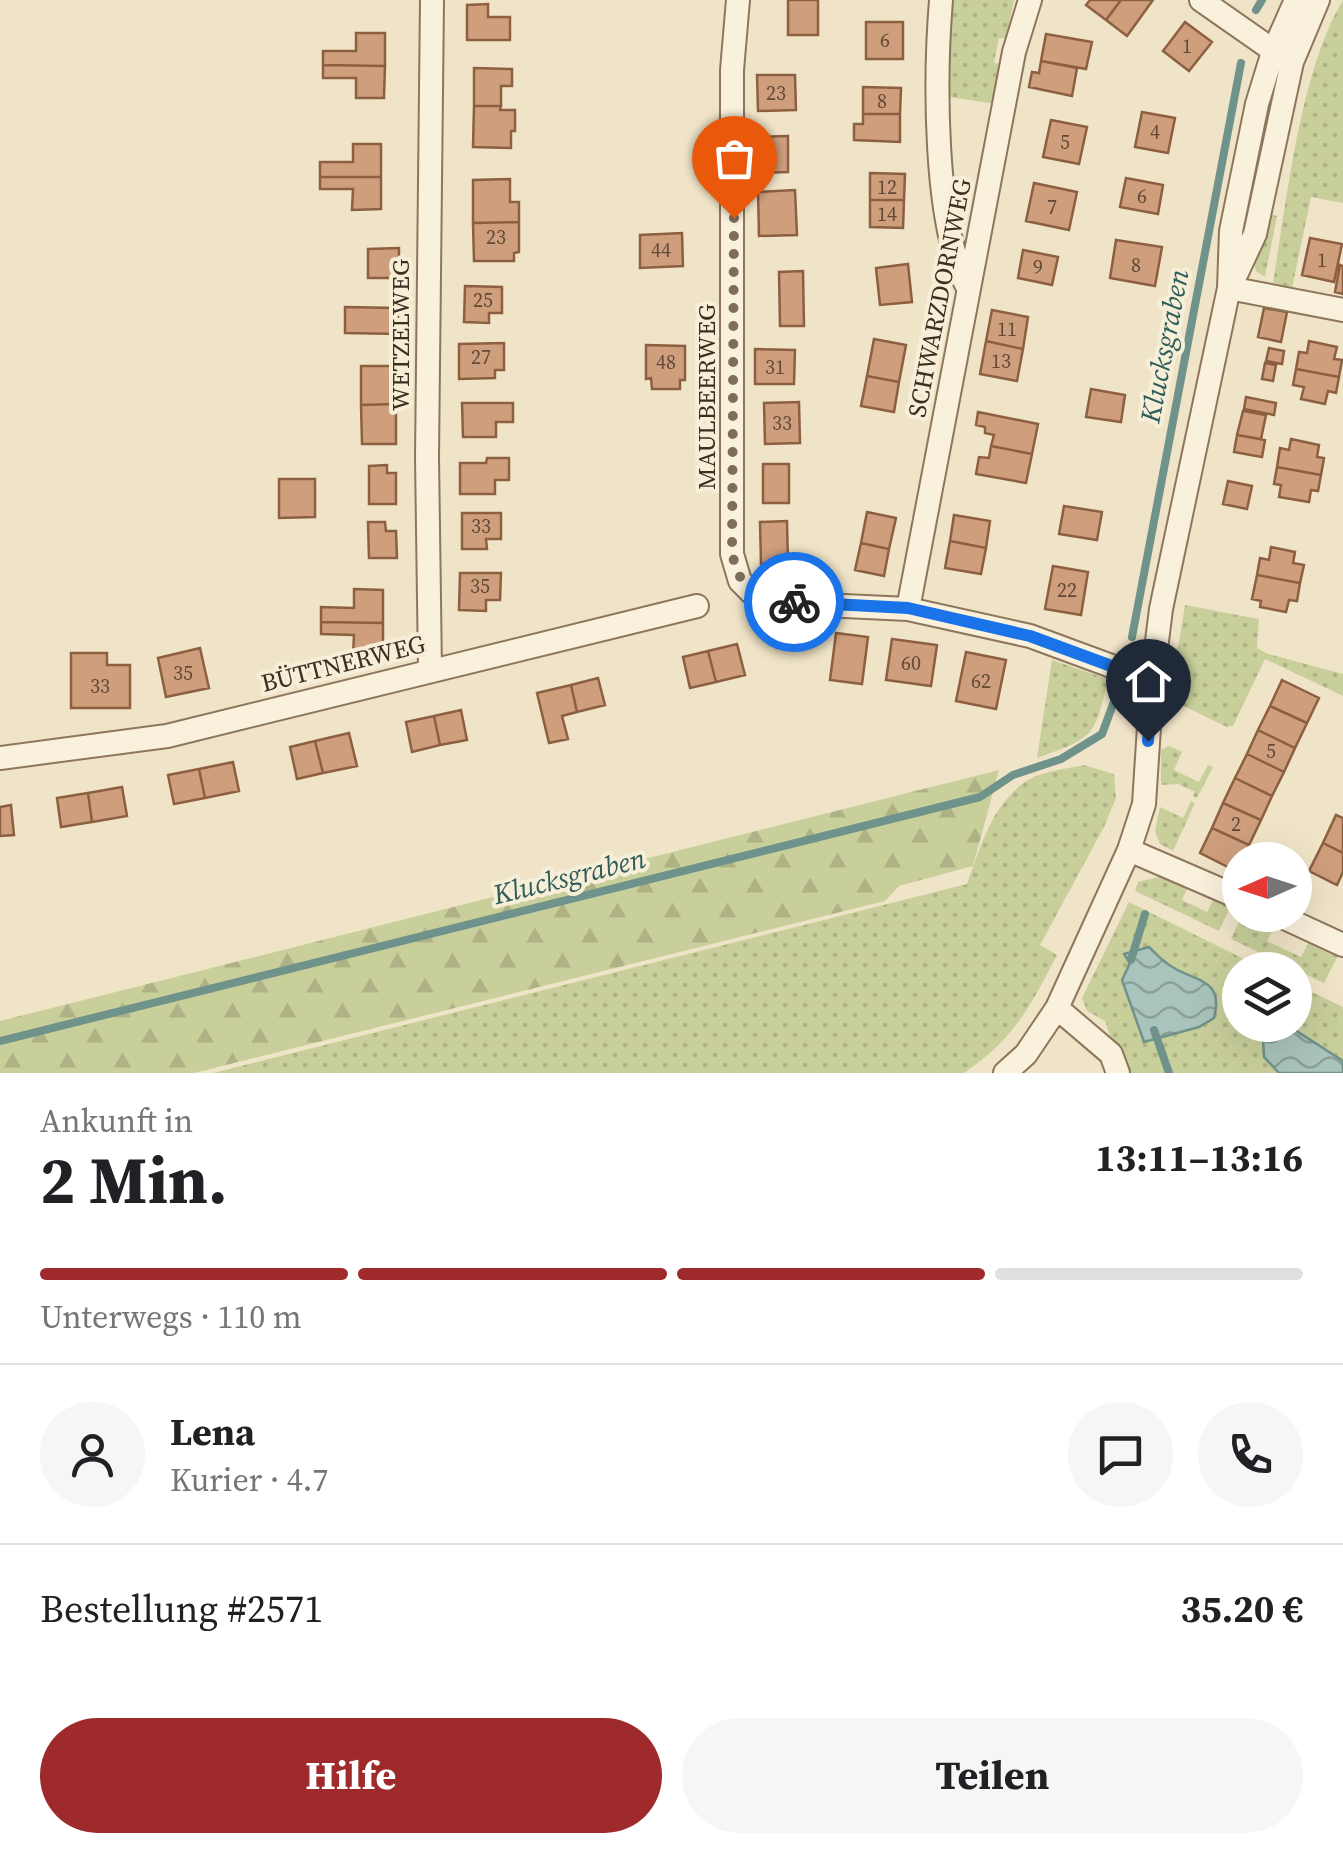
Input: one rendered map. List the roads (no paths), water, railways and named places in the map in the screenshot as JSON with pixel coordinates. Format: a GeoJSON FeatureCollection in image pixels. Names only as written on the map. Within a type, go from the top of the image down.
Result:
{"type":"FeatureCollection","features":[{"type":"Feature","properties":{"kind":"street","name":"WETZELWEG"},"geometry":{"type":"LineString","coordinates":[[430,670],[426,457],[432,0]]}},
{"type":"Feature","properties":{"kind":"street","name":"MAULBEERWEG"},"geometry":{"type":"LineString","coordinates":[[738,0],[732,70],[732,554],[740,581],[754,595],[802,604],[908,608]]}},
{"type":"Feature","properties":{"kind":"street"},"geometry":{"type":"LineString","coordinates":[[941,0],[937,84],[943,184],[955,265],[968,288]]}},
{"type":"Feature","properties":{"kind":"street","name":"SCHWARZDORNWEG"},"geometry":{"type":"LineString","coordinates":[[908,608],[1014,52],[1030,0]]}},
{"type":"Feature","properties":{"kind":"street"},"geometry":{"type":"LineString","coordinates":[[1201,0],[1282,57]]}},
{"type":"Feature","properties":{"kind":"street"},"geometry":{"type":"LineString","coordinates":[[1005,1073],[1026,1054],[1057,1008],[1129,850],[1144,804],[1161,609],[1229,288],[1255,234],[1282,57],[1296,0]]}},
{"type":"Feature","properties":{"kind":"street"},"geometry":{"type":"LineString","coordinates":[[1282,57],[1318,0]]}},
{"type":"Feature","properties":{"kind":"street"},"geometry":{"type":"LineString","coordinates":[[1229,288],[1343,310]]}},
{"type":"Feature","properties":{"kind":"street","name":"BÜTTNERWEG"},"geometry":{"type":"LineString","coordinates":[[0,758],[167,736],[697,606]]}},
{"type":"Feature","properties":{"kind":"street"},"geometry":{"type":"LineString","coordinates":[[908,608],[1030,636],[1152,681]]}},
{"type":"Feature","properties":{"kind":"street"},"geometry":{"type":"LineString","coordinates":[[1129,850],[1222,890]]}},
{"type":"Feature","properties":{"kind":"street"},"geometry":{"type":"LineString","coordinates":[[1312,931],[1343,945]]}},
{"type":"Feature","properties":{"kind":"street"},"geometry":{"type":"LineString","coordinates":[[1057,1008],[1111,1054],[1118,1073]]}},
{"type":"Feature","properties":{"kind":"water"},"geometry":{"type":"Polygon","coordinates":[[[1149,947],[1167,964],[1212,989],[1214,1018],[1199,1027],[1144,1042],[1122,980],[1130,963],[1124,954],[1149,947]]]}},
{"type":"Feature","properties":{"kind":"water"},"geometry":{"type":"Polygon","coordinates":[[[1312,1041],[1343,1061],[1343,1073],[1279,1073],[1264,1057],[1263,1042],[1312,1041]]]}},
{"type":"Feature","properties":{"kind":"waterway","name":"Klucksgraben"},"geometry":{"type":"LineString","coordinates":[[1256,10],[1262,0]]}},
{"type":"Feature","properties":{"kind":"waterway","name":"Klucksgraben"},"geometry":{"type":"LineString","coordinates":[[1132,637],[1241,63]]}},
{"type":"Feature","properties":{"kind":"waterway","name":"Klucksgraben"},"geometry":{"type":"LineString","coordinates":[[0,1041],[980,797],[1013,775],[1061,759],[1102,734],[1115,699]]}},
{"type":"Feature","properties":{"kind":"waterway"},"geometry":{"type":"LineString","coordinates":[[1131,960],[1145,914]]}},
{"type":"Feature","properties":{"kind":"waterway"},"geometry":{"type":"LineString","coordinates":[[1154,1030],[1169,1073]]}}]}
